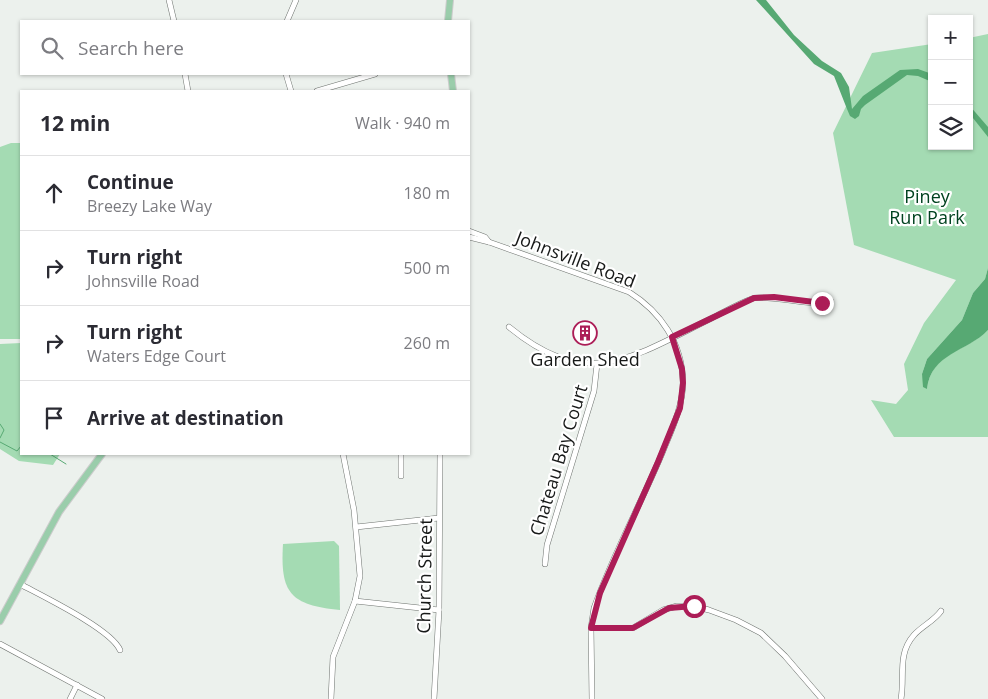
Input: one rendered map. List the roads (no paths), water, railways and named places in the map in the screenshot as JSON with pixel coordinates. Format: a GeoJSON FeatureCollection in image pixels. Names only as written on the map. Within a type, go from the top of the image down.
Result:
{"type":"FeatureCollection","features":[{"type":"Feature","properties":{"kind":"main road"},"geometry":{"type":"LineString","coordinates":[[448,20],[450,0]]}},
{"type":"Feature","properties":{"kind":"main road"},"geometry":{"type":"LineString","coordinates":[[451,75],[453,90]]}},
{"type":"Feature","properties":{"kind":"main road"},"geometry":{"type":"LineString","coordinates":[[0,622],[63,505],[101,455]]}},
{"type":"Feature","properties":{"kind":"street"},"geometry":{"type":"LineString","coordinates":[[169,0],[174,20]]}},
{"type":"Feature","properties":{"kind":"street"},"geometry":{"type":"LineString","coordinates":[[287,20],[296,0]]}},
{"type":"Feature","properties":{"kind":"street"},"geometry":{"type":"LineString","coordinates":[[185,75],[188,90]]}},
{"type":"Feature","properties":{"kind":"street"},"geometry":{"type":"LineString","coordinates":[[286,75],[291,90]]}},
{"type":"Feature","properties":{"kind":"street"},"geometry":{"type":"LineString","coordinates":[[320,90],[372,75]]}},
{"type":"Feature","properties":{"kind":"street","name":"Johnsville Road"},"geometry":{"type":"LineString","coordinates":[[470,231],[485,237],[489,242]]}},
{"type":"Feature","properties":{"kind":"street","name":"Johnsville Road"},"geometry":{"type":"LineString","coordinates":[[470,237],[489,242],[629,292],[651,308],[672,337],[682,369],[683,383],[680,408],[600,593],[591,628],[592,699]]}},
{"type":"Feature","properties":{"kind":"street"},"geometry":{"type":"LineString","coordinates":[[509,327],[538,349],[553,357],[597,364],[631,357],[754,298],[774,297],[822,303],[831,301]]}},
{"type":"Feature","properties":{"kind":"street","name":"Chateau Bay Court"},"geometry":{"type":"LineString","coordinates":[[544,564],[547,545],[594,391],[597,364]]}},
{"type":"Feature","properties":{"kind":"street"},"geometry":{"type":"LineString","coordinates":[[331,699],[334,654],[355,601],[360,576],[356,527],[343,455]]}},
{"type":"Feature","properties":{"kind":"street"},"geometry":{"type":"LineString","coordinates":[[401,455],[401,476]]}},
{"type":"Feature","properties":{"kind":"street","name":"Church Street"},"geometry":{"type":"LineString","coordinates":[[434,699],[438,610],[440,455]]}},
{"type":"Feature","properties":{"kind":"street"},"geometry":{"type":"LineString","coordinates":[[356,527],[439,518]]}},
{"type":"Feature","properties":{"kind":"street"},"geometry":{"type":"LineString","coordinates":[[20,584],[92,625],[115,641],[120,650]]}},
{"type":"Feature","properties":{"kind":"street"},"geometry":{"type":"LineString","coordinates":[[355,601],[438,610]]}},
{"type":"Feature","properties":{"kind":"street"},"geometry":{"type":"LineString","coordinates":[[591,628],[633,628],[663,610],[674,606],[694,606],[709,610],[736,620],[761,633],[785,656],[822,699]]}},
{"type":"Feature","properties":{"kind":"street"},"geometry":{"type":"LineString","coordinates":[[901,699],[902,664],[905,651],[914,635],[941,611]]}},
{"type":"Feature","properties":{"kind":"street"},"geometry":{"type":"LineString","coordinates":[[0,644],[102,699]]}},
{"type":"Feature","properties":{"kind":"street"},"geometry":{"type":"LineString","coordinates":[[70,699],[77,685]]}},
{"type":"Feature","properties":{"kind":"waterway"},"geometry":{"type":"LineString","coordinates":[[0,424],[4,430],[0,438]]}},
{"type":"Feature","properties":{"kind":"waterway"},"geometry":{"type":"LineString","coordinates":[[0,442],[17,451],[20,447]]}},
{"type":"Feature","properties":{"kind":"waterway"},"geometry":{"type":"LineString","coordinates":[[52,455],[66,464]]}},
{"type":"Feature","properties":{"kind":"place","name":"Garden Shed"},"geometry":{"type":"Point","coordinates":[585,333]}},
{"type":"Feature","properties":{"kind":"park label","name":"Piney Run Park"},"geometry":{"type":"Point","coordinates":[927,206]}}]}
